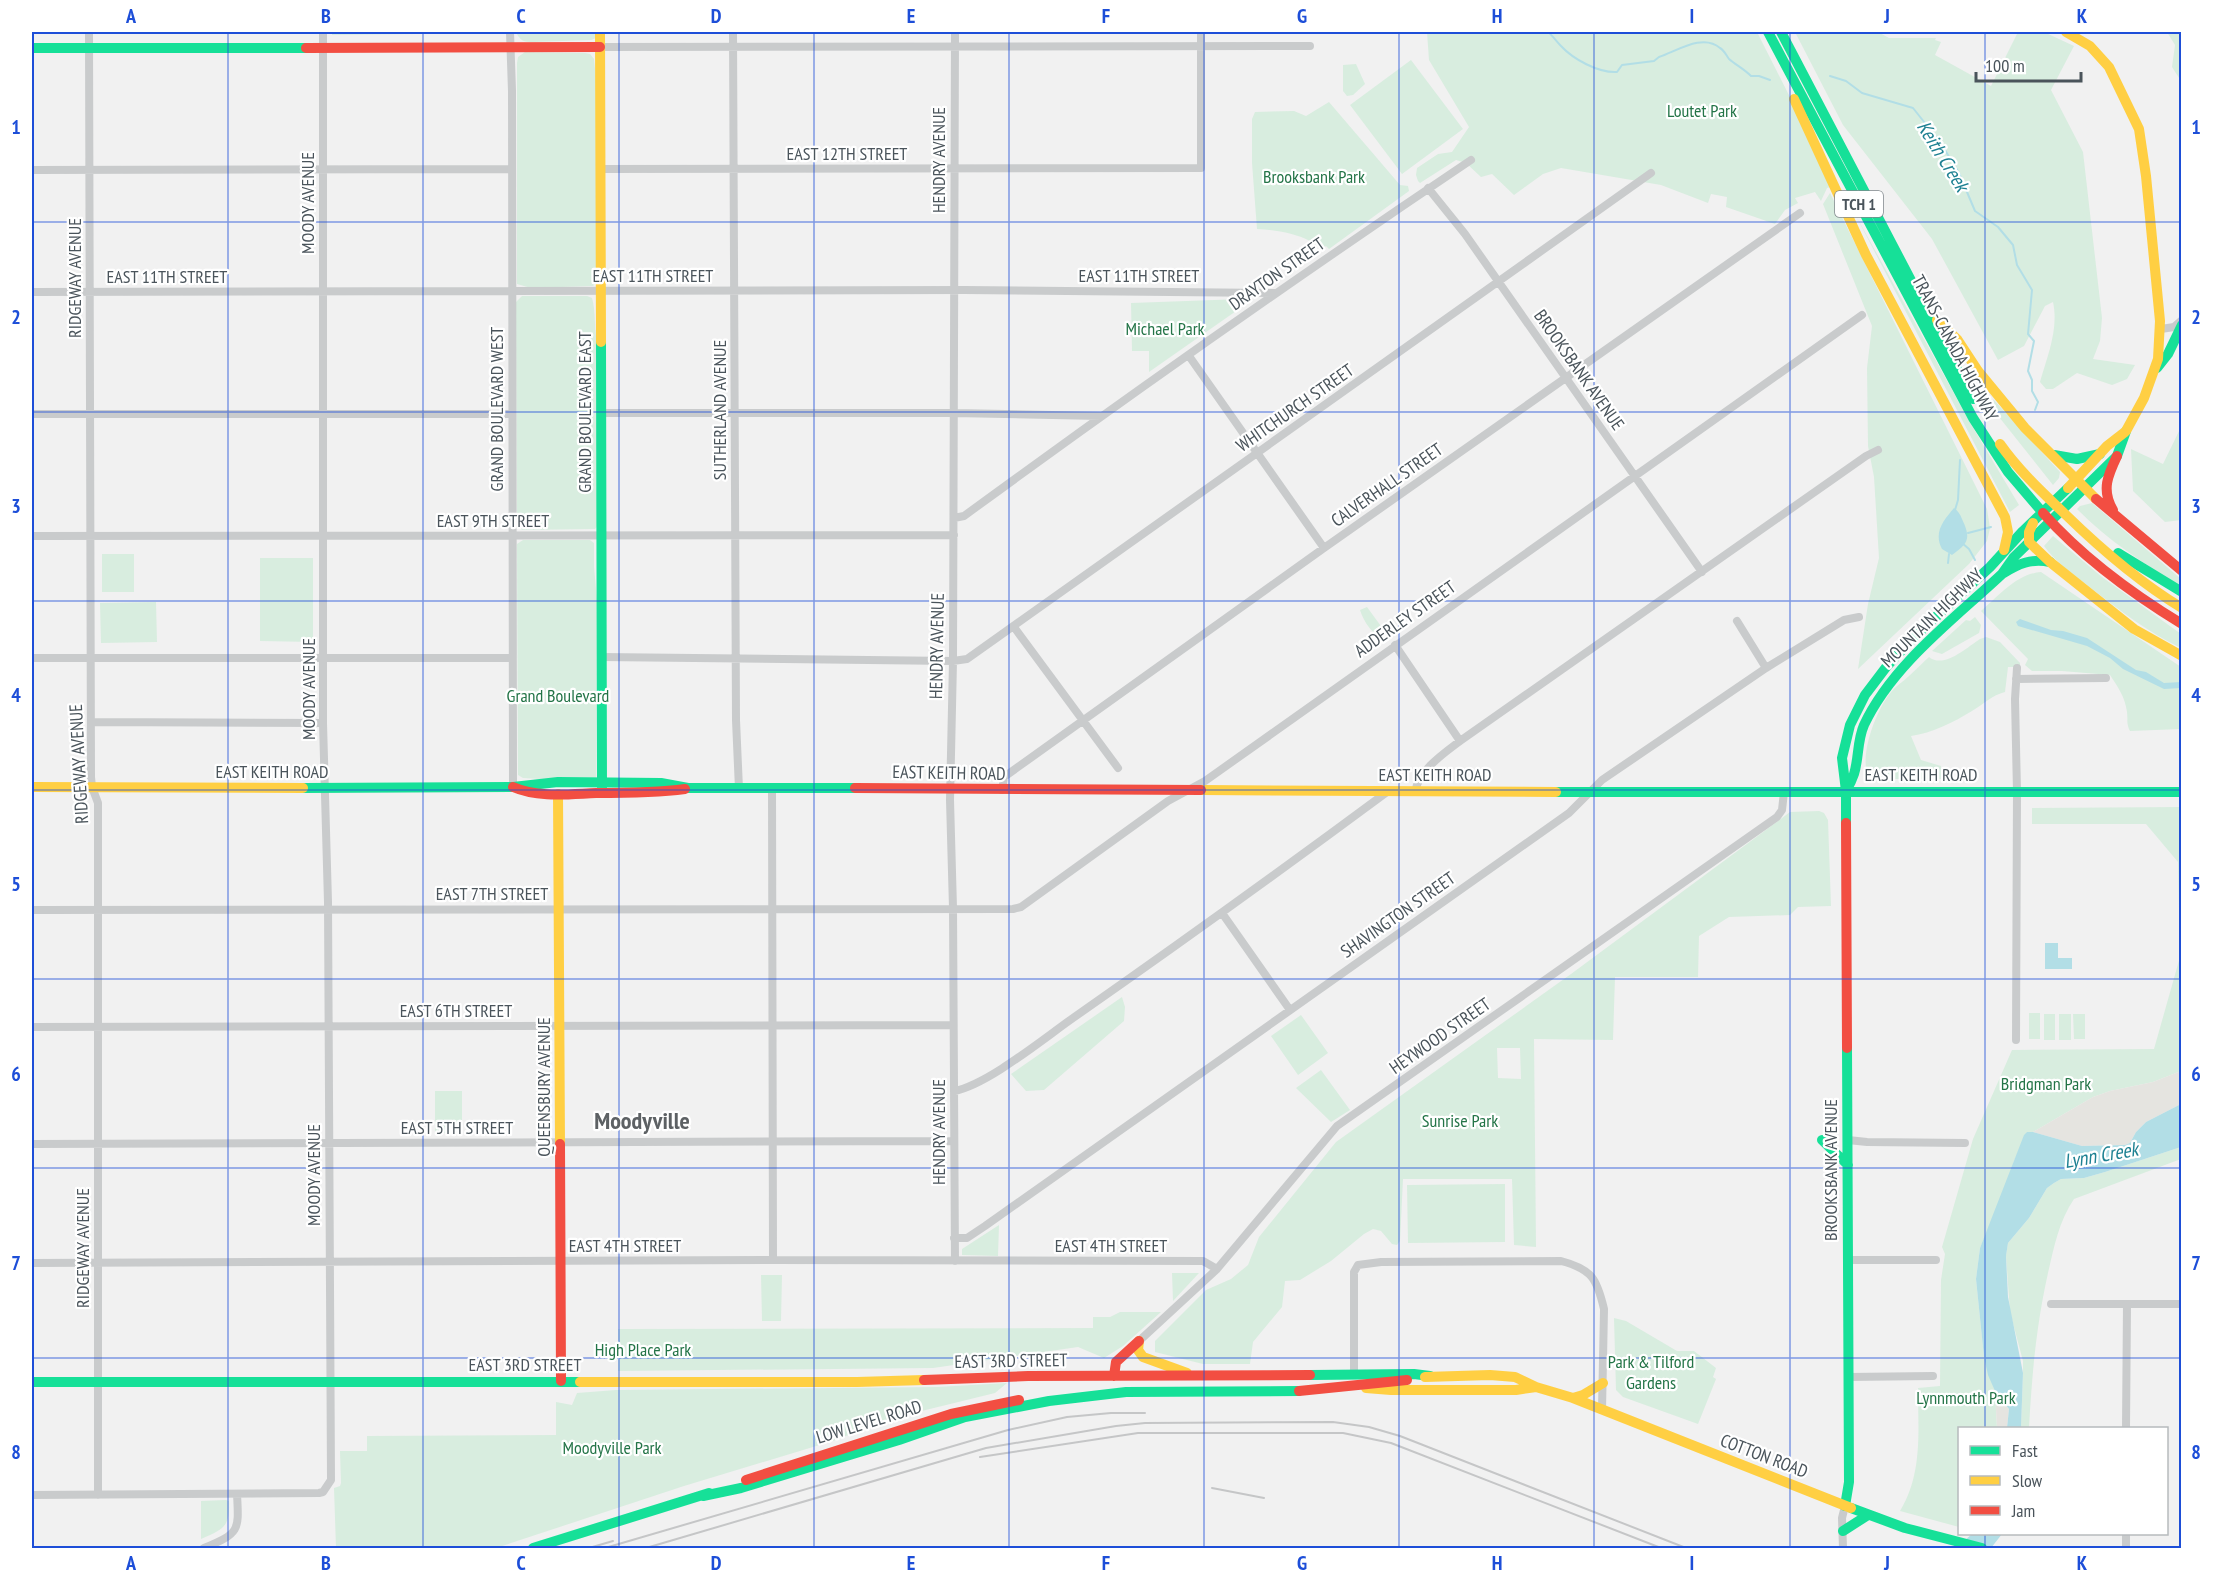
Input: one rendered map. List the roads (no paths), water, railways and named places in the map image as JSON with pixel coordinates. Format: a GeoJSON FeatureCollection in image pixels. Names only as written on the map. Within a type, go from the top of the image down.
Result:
{"type":"FeatureCollection","features":[{"type":"Feature","properties":{"kind":"main road","name":"GRAND BOULEVARD EAST"},"geometry":{"type":"LineString","coordinates":[[600,32],[602,787]]}},
{"type":"Feature","properties":{"kind":"main road","name":"MOUNTAIN HIGHWAY"},"geometry":{"type":"LineString","coordinates":[[2066,32],[2090,46],[2109,67],[2139,129],[2161,328],[2155,371],[2144,398],[2125,432],[2117,456],[2092,483],[2080,484]]}},
{"type":"Feature","properties":{"kind":"main road"},"geometry":{"type":"LineString","coordinates":[[1773,33],[1780,68],[1866,255],[2005,517],[2008,532],[2004,550]]}},
{"type":"Feature","properties":{"kind":"main road","name":"TRANS-CANADA HIGHWAY"},"geometry":{"type":"LineString","coordinates":[[1773,33],[1928,312],[1982,415],[2010,459],[2085,534]]}},
{"type":"Feature","properties":{"kind":"main road","name":"TRANS-CANADA HIGHWAY"},"geometry":{"type":"LineString","coordinates":[[1773,33],[1960,394],[2002,464],[2037,507],[2076,549],[2120,585],[2181,624]]}},
{"type":"Feature","properties":{"kind":"main road"},"geometry":{"type":"LineString","coordinates":[[32,48],[600,47]]}},
{"type":"Feature","properties":{"kind":"main road"},"geometry":{"type":"LineString","coordinates":[[1928,312],[1957,339],[1978,371],[2004,403],[2080,484],[2181,571]]}},
{"type":"Feature","properties":{"kind":"main road"},"geometry":{"type":"LineString","coordinates":[[2155,371],[2168,354],[2181,325]]}},
{"type":"Feature","properties":{"kind":"main road","name":"MOUNTAIN HIGHWAY"},"geometry":{"type":"LineString","coordinates":[[1846,791],[1841,774],[1843,750],[1858,704],[1872,681],[1891,660],[1990,567],[2004,550],[2037,527],[2080,484],[2112,440],[2125,432]]}},
{"type":"Feature","properties":{"kind":"main road"},"geometry":{"type":"LineString","coordinates":[[2050,453],[2065,460],[2085,459],[2100,454]]}},
{"type":"Feature","properties":{"kind":"main road"},"geometry":{"type":"LineString","coordinates":[[2116,514],[2108,502],[2105,488],[2108,473],[2117,456]]}},
{"type":"Feature","properties":{"kind":"main road"},"geometry":{"type":"LineString","coordinates":[[2037,527],[2029,532],[2029,542],[2050,562],[2134,629],[2181,656]]}},
{"type":"Feature","properties":{"kind":"main road"},"geometry":{"type":"LineString","coordinates":[[2085,534],[2181,592]]}},
{"type":"Feature","properties":{"kind":"main road","name":"TCH 1"},"geometry":{"type":"LineString","coordinates":[[2085,534],[2152,591],[2181,608]]}},
{"type":"Feature","properties":{"kind":"main road","name":"MOUNTAIN HIGHWAY"},"geometry":{"type":"LineString","coordinates":[[1846,791],[1854,774],[1858,744],[1864,726],[1886,687],[1910,660],[2002,573],[2029,542]]}},
{"type":"Feature","properties":{"kind":"main road"},"geometry":{"type":"LineString","coordinates":[[2002,573],[2029,560],[2050,562]]}},
{"type":"Feature","properties":{"kind":"main road"},"geometry":{"type":"LineString","coordinates":[[542,783],[552,787],[558,794],[561,788],[579,782]]}},
{"type":"Feature","properties":{"kind":"main road","name":"EAST KEITH ROAD"},"geometry":{"type":"LineString","coordinates":[[32,787],[326,789],[513,787],[579,782],[602,787]]}},
{"type":"Feature","properties":{"kind":"main road","name":"EAST KEITH ROAD"},"geometry":{"type":"LineString","coordinates":[[513,787],[525,792],[558,794],[602,787],[660,783],[688,788],[739,789],[1589,793],[2181,792]]}},
{"type":"Feature","properties":{"kind":"main road","name":"BROOKSBANK AVENUE"},"geometry":{"type":"LineString","coordinates":[[1845,1506],[1849,1488],[1846,791]]}},
{"type":"Feature","properties":{"kind":"main road","name":"QUEENSBURY AVENUE"},"geometry":{"type":"LineString","coordinates":[[558,794],[561,1381]]}},
{"type":"Feature","properties":{"kind":"main road"},"geometry":{"type":"LineString","coordinates":[[1822,1140],[1848,1165]]}},
{"type":"Feature","properties":{"kind":"main road"},"geometry":{"type":"LineString","coordinates":[[1139,1341],[1138,1350],[1143,1357],[1193,1375]]}},
{"type":"Feature","properties":{"kind":"main road"},"geometry":{"type":"LineString","coordinates":[[1114,1376],[1116,1362],[1139,1341]]}},
{"type":"Feature","properties":{"kind":"main road","name":"EAST 3RD STREET"},"geometry":{"type":"LineString","coordinates":[[32,1382],[857,1382],[1028,1376],[1354,1373],[1430,1376]]}},
{"type":"Feature","properties":{"kind":"main road","name":"EAST 3RD STREET"},"geometry":{"type":"LineString","coordinates":[[1271,1375],[1349,1387]]}},
{"type":"Feature","properties":{"kind":"main road","name":"COTTON ROAD"},"geometry":{"type":"LineString","coordinates":[[1349,1387],[1430,1376],[1515,1377],[1868,1515],[1905,1528],[1982,1548]]}},
{"type":"Feature","properties":{"kind":"main road"},"geometry":{"type":"LineString","coordinates":[[1573,1398],[1603,1383]]}},
{"type":"Feature","properties":{"kind":"main road","name":"COTTON ROAD"},"geometry":{"type":"LineString","coordinates":[[1349,1387],[1391,1390],[1516,1390],[1536,1387]]}},
{"type":"Feature","properties":{"kind":"main road","name":"LOW LEVEL ROAD"},"geometry":{"type":"LineString","coordinates":[[533,1548],[703,1496],[794,1463],[951,1414],[999,1403],[1026,1400],[1049,1401],[1126,1392],[1270,1393],[1349,1387]]}},
{"type":"Feature","properties":{"kind":"main road"},"geometry":{"type":"LineString","coordinates":[[1843,1531],[1868,1515]]}},
{"type":"Feature","properties":{"kind":"street","name":"RIDGEWAY AVENUE"},"geometry":{"type":"LineString","coordinates":[[89,32],[90,658],[92,787],[98,803],[98,1495]]}},
{"type":"Feature","properties":{"kind":"street","name":"MOODY AVENUE"},"geometry":{"type":"LineString","coordinates":[[237,1494],[319,1493],[326,1489],[331,1480],[328,910],[323,723],[323,32]]}},
{"type":"Feature","properties":{"kind":"street","name":"GRAND BOULEVARD WEST"},"geometry":{"type":"LineString","coordinates":[[510,32],[513,787]]}},
{"type":"Feature","properties":{"kind":"street","name":"SUTHERLAND AVENUE"},"geometry":{"type":"LineString","coordinates":[[733,32],[734,413],[739,789]]}},
{"type":"Feature","properties":{"kind":"street","name":"HENDRY AVENUE"},"geometry":{"type":"LineString","coordinates":[[955,32],[954,536],[950,789],[955,1261]]}},
{"type":"Feature","properties":{"kind":"street"},"geometry":{"type":"LineString","coordinates":[[1201,32],[1201,47]]}},
{"type":"Feature","properties":{"kind":"street"},"geometry":{"type":"LineString","coordinates":[[600,47],[1310,46]]}},
{"type":"Feature","properties":{"kind":"street","name":"EAST 12TH STREET"},"geometry":{"type":"LineString","coordinates":[[601,169],[1201,168],[1201,47]]}},
{"type":"Feature","properties":{"kind":"street","name":"DRAYTON STREET"},"geometry":{"type":"LineString","coordinates":[[954,518],[964,516],[1275,293],[1471,160]]}},
{"type":"Feature","properties":{"kind":"street"},"geometry":{"type":"LineString","coordinates":[[32,170],[512,169]]}},
{"type":"Feature","properties":{"kind":"street","name":"WHITCHURCH STREET"},"geometry":{"type":"LineString","coordinates":[[953,661],[967,659],[1014,627],[1651,173]]}},
{"type":"Feature","properties":{"kind":"street","name":"BROOKSBANK AVENUE"},"geometry":{"type":"LineString","coordinates":[[1428,188],[1465,234],[1701,572]]}},
{"type":"Feature","properties":{"kind":"street","name":"CALVERHALL STREET"},"geometry":{"type":"LineString","coordinates":[[1002,790],[1004,777],[1324,548],[1800,213]]}},
{"type":"Feature","properties":{"kind":"street","name":"EAST 11TH STREET"},"geometry":{"type":"LineString","coordinates":[[32,292],[1275,293]]}},
{"type":"Feature","properties":{"kind":"street","name":"ADDERLEY STREET"},"geometry":{"type":"LineString","coordinates":[[953,908],[1013,909],[1021,907],[1184,791],[1205,781],[1862,315]]}},
{"type":"Feature","properties":{"kind":"street"},"geometry":{"type":"LineString","coordinates":[[2161,328],[2174,327],[2181,320]]}},
{"type":"Feature","properties":{"kind":"street"},"geometry":{"type":"LineString","coordinates":[[1189,356],[1324,548]]}},
{"type":"Feature","properties":{"kind":"street"},"geometry":{"type":"LineString","coordinates":[[601,413],[954,413],[1101,416]]}},
{"type":"Feature","properties":{"kind":"street"},"geometry":{"type":"LineString","coordinates":[[32,414],[512,414]]}},
{"type":"Feature","properties":{"kind":"street"},"geometry":{"type":"LineString","coordinates":[[1415,792],[1419,782],[1436,760],[1460,741],[1866,456],[1878,450]]}},
{"type":"Feature","properties":{"kind":"street","name":"EAST 9TH STREET"},"geometry":{"type":"LineString","coordinates":[[32,536],[954,536]]}},
{"type":"Feature","properties":{"kind":"street","name":"SHAVINGTON STREET"},"geometry":{"type":"LineString","coordinates":[[954,1238],[967,1238],[986,1226],[1569,813],[1602,780],[1766,668],[1844,620],[1859,617]]}},
{"type":"Feature","properties":{"kind":"street"},"geometry":{"type":"LineString","coordinates":[[1737,621],[1766,668]]}},
{"type":"Feature","properties":{"kind":"street"},"geometry":{"type":"LineString","coordinates":[[1014,627],[1118,768]]}},
{"type":"Feature","properties":{"kind":"street"},"geometry":{"type":"LineString","coordinates":[[1395,645],[1460,741]]}},
{"type":"Feature","properties":{"kind":"street"},"geometry":{"type":"LineString","coordinates":[[601,657],[953,661]]}},
{"type":"Feature","properties":{"kind":"street"},"geometry":{"type":"LineString","coordinates":[[32,658],[512,658]]}},
{"type":"Feature","properties":{"kind":"street"},"geometry":{"type":"LineString","coordinates":[[2016,1040],[2017,668]]}},
{"type":"Feature","properties":{"kind":"street"},"geometry":{"type":"LineString","coordinates":[[2016,679],[2106,678]]}},
{"type":"Feature","properties":{"kind":"street"},"geometry":{"type":"LineString","coordinates":[[91,722],[323,723]]}},
{"type":"Feature","properties":{"kind":"street"},"geometry":{"type":"LineString","coordinates":[[772,789],[773,1260]]}},
{"type":"Feature","properties":{"kind":"street"},"geometry":{"type":"LineString","coordinates":[[954,1092],[969,1089],[1015,1059],[1222,913],[1387,792]]}},
{"type":"Feature","properties":{"kind":"street","name":"HEYWOOD STREET"},"geometry":{"type":"LineString","coordinates":[[1139,1341],[1217,1269],[1337,1126],[1777,817],[1782,810],[1784,792]]}},
{"type":"Feature","properties":{"kind":"street","name":"EAST 7TH STREET"},"geometry":{"type":"LineString","coordinates":[[32,910],[953,908]]}},
{"type":"Feature","properties":{"kind":"street"},"geometry":{"type":"LineString","coordinates":[[1222,913],[1290,1010]]}},
{"type":"Feature","properties":{"kind":"street","name":"EAST 6TH STREET"},"geometry":{"type":"LineString","coordinates":[[32,1027],[953,1025]]}},
{"type":"Feature","properties":{"kind":"street"},"geometry":{"type":"LineString","coordinates":[[1848,1140],[1965,1143]]}},
{"type":"Feature","properties":{"kind":"street","name":"EAST 5TH STREET"},"geometry":{"type":"LineString","coordinates":[[32,1144],[954,1141]]}},
{"type":"Feature","properties":{"kind":"street"},"geometry":{"type":"LineString","coordinates":[[1848,1260],[1936,1260]]}},
{"type":"Feature","properties":{"kind":"street","name":"EAST 4TH STREET"},"geometry":{"type":"LineString","coordinates":[[32,1263],[1203,1261],[1217,1269]]}},
{"type":"Feature","properties":{"kind":"street"},"geometry":{"type":"LineString","coordinates":[[1354,1373],[1354,1272],[1358,1266],[1382,1262],[1561,1261],[1578,1266],[1595,1279],[1604,1309],[1602,1410]]}},
{"type":"Feature","properties":{"kind":"street"},"geometry":{"type":"LineString","coordinates":[[2051,1304],[2181,1304]]}},
{"type":"Feature","properties":{"kind":"street"},"geometry":{"type":"LineString","coordinates":[[2126,1427],[2127,1304]]}},
{"type":"Feature","properties":{"kind":"street"},"geometry":{"type":"LineString","coordinates":[[1848,1377],[1933,1376]]}},
{"type":"Feature","properties":{"kind":"street"},"geometry":{"type":"LineString","coordinates":[[32,1495],[237,1494],[238,1523],[235,1529],[225,1540],[204,1548]]}},
{"type":"Feature","properties":{"kind":"street","name":"BROOKSBANK AVENUE"},"geometry":{"type":"LineString","coordinates":[[1843,1548],[1842,1518],[1845,1506]]}},
{"type":"Feature","properties":{"kind":"water"},"geometry":{"type":"Polygon","coordinates":[[[1954,508],[1958,511],[1965,526],[1967,540],[1952,555],[1942,549],[1939,532],[1954,508]]]}},
{"type":"Feature","properties":{"kind":"water"},"geometry":{"type":"Polygon","coordinates":[[[2020,619],[2051,630],[2087,638],[2136,670],[2146,672],[2164,683],[2181,682],[2181,688],[2164,689],[2123,669],[2110,658],[2087,646],[2018,626],[2016,622],[2020,619]]]}},
{"type":"Feature","properties":{"kind":"water"},"geometry":{"type":"Polygon","coordinates":[[[2045,943],[2058,943],[2058,958],[2072,958],[2072,969],[2045,969],[2045,943]]]}},
{"type":"Feature","properties":{"kind":"water","name":"Lynn Creek"},"geometry":{"type":"Polygon","coordinates":[[[2181,1104],[2181,1147],[2084,1178],[2061,1179],[2047,1188],[2029,1218],[2008,1243],[2006,1256],[2008,1297],[2023,1373],[2021,1427],[2007,1427],[2009,1409],[1995,1391],[1984,1357],[1976,1279],[1980,1248],[2024,1135],[2027,1132],[2033,1132],[2082,1146],[2125,1145],[2130,1143],[2136,1132],[2146,1122],[2181,1104]]]}},
{"type":"Feature","properties":{"kind":"water"},"geometry":{"type":"Polygon","coordinates":[[[1971,1535],[2001,1535],[1991,1548],[1956,1548],[1971,1535]]]}},
{"type":"Feature","properties":{"kind":"waterway","name":"Keith Creek"},"geometry":{"type":"LineString","coordinates":[[1548,32],[1572,56],[1586,64],[1610,72],[1617,72],[1622,65],[1654,61],[1690,45],[1706,42],[1724,51],[1729,59],[1751,76],[1770,80]]}},
{"type":"Feature","properties":{"kind":"waterway","name":"Keith Creek"},"geometry":{"type":"LineString","coordinates":[[1830,76],[1846,81],[1862,93],[1913,108],[1940,142],[1959,173],[1975,211],[1998,227],[2013,245],[2017,265],[2032,290],[2028,334],[2034,341],[2028,371],[2032,380],[2032,391],[2038,402],[2035,410]]}},
{"type":"Feature","properties":{"kind":"waterway"},"geometry":{"type":"LineString","coordinates":[[1955,510],[1958,500],[1960,460]]}},
{"type":"Feature","properties":{"kind":"waterway"},"geometry":{"type":"LineString","coordinates":[[1968,533],[1991,527]]}},
{"type":"Feature","properties":{"kind":"waterway"},"geometry":{"type":"LineString","coordinates":[[1962,543],[1969,549],[1975,560]]}},
{"type":"Feature","properties":{"kind":"waterway"},"geometry":{"type":"LineString","coordinates":[[1948,563],[1949,554]]}},
{"type":"Feature","properties":{"kind":"railway"},"geometry":{"type":"LineString","coordinates":[[605,1548],[1008,1430],[1067,1417],[1145,1413]]}},
{"type":"Feature","properties":{"kind":"railway"},"geometry":{"type":"LineString","coordinates":[[646,1548],[986,1448],[1145,1423],[1333,1422],[1369,1427],[1400,1436],[1686,1548]]}},
{"type":"Feature","properties":{"kind":"railway"},"geometry":{"type":"LineString","coordinates":[[980,1457],[1138,1433],[1343,1433],[1391,1443],[1661,1548]]}},
{"type":"Feature","properties":{"kind":"railway"},"geometry":{"type":"LineString","coordinates":[[1212,1488],[1264,1498]]}},
{"type":"Feature","properties":{"kind":"railway"},"geometry":{"type":"LineString","coordinates":[[589,1548],[613,1541]]}},
{"type":"Feature","properties":{"kind":"district","name":"Moodyville"},"geometry":{"type":"Point","coordinates":[642,1121]}},
{"type":"Feature","properties":{"kind":"park label","name":"Loutet Park"},"geometry":{"type":"Point","coordinates":[1702,111]}},
{"type":"Feature","properties":{"kind":"park label","name":"Brooksbank Park"},"geometry":{"type":"Point","coordinates":[1314,177]}},
{"type":"Feature","properties":{"kind":"park label","name":"Michael Park"},"geometry":{"type":"Point","coordinates":[1165,329]}},
{"type":"Feature","properties":{"kind":"park label","name":"Grand Boulevard"},"geometry":{"type":"Point","coordinates":[558,696]}},
{"type":"Feature","properties":{"kind":"park label","name":"Bridgman Park"},"geometry":{"type":"Point","coordinates":[2046,1084]}},
{"type":"Feature","properties":{"kind":"park label","name":"Sunrise Park"},"geometry":{"type":"Point","coordinates":[1460,1121]}},
{"type":"Feature","properties":{"kind":"park label","name":"High Place Park"},"geometry":{"type":"Point","coordinates":[643,1350]}},
{"type":"Feature","properties":{"kind":"park label","name":"Park & Tilford Gardens"},"geometry":{"type":"Point","coordinates":[1651,1372]}},
{"type":"Feature","properties":{"kind":"park label","name":"Lynnmouth Park"},"geometry":{"type":"Point","coordinates":[1966,1398]}},
{"type":"Feature","properties":{"kind":"park label","name":"Moodyville Park"},"geometry":{"type":"Point","coordinates":[612,1448]}}]}
